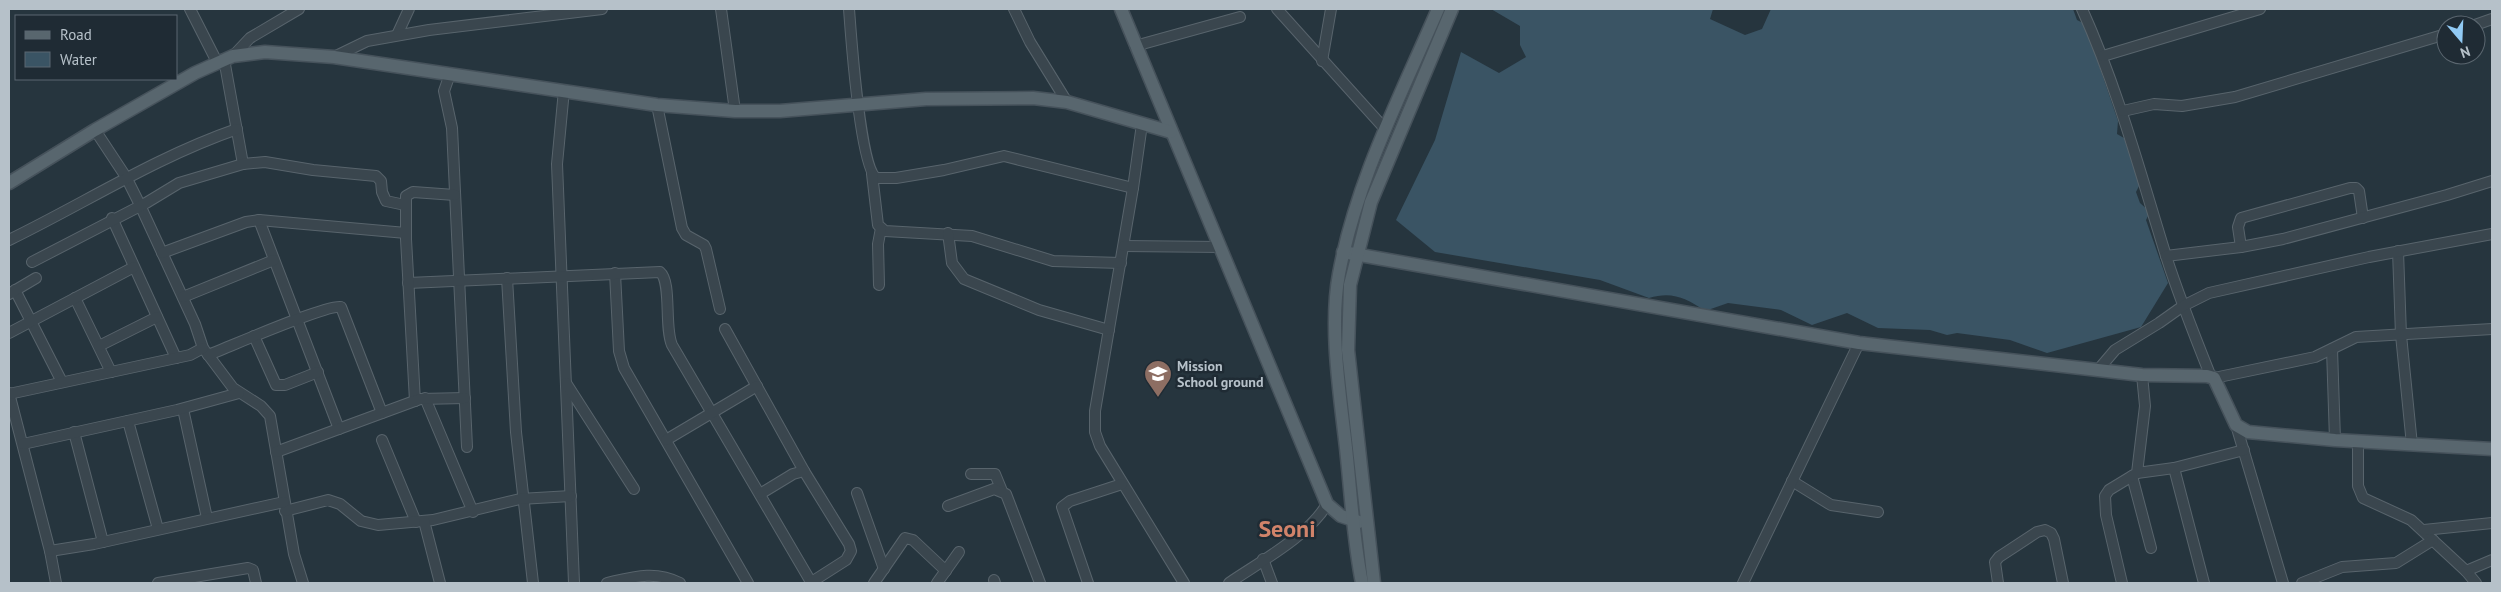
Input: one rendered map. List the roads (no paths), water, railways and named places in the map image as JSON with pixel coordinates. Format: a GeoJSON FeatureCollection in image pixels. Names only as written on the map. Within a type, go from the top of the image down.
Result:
{"type":"FeatureCollection","features":[{"type":"Feature","properties":{"kind":"main road"},"geometry":{"type":"LineString","coordinates":[[1121,9],[1170,132],[1221,247],[1327,504],[1333,512],[1366,524]]}},
{"type":"Feature","properties":{"kind":"main road"},"geometry":{"type":"LineString","coordinates":[[1362,583],[1351,520],[1336,342],[1338,277],[1343,252],[1362,189],[1385,129],[1438,9]]}},
{"type":"Feature","properties":{"kind":"main road"},"geometry":{"type":"LineString","coordinates":[[1374,583],[1348,350],[1350,285],[1356,255],[1371,202],[1452,9]]}},
{"type":"Feature","properties":{"kind":"main road"},"geometry":{"type":"LineString","coordinates":[[9,183],[94,130],[225,59],[265,52],[334,57],[656,105],[735,111],[780,111],[983,97],[1033,98],[1066,102],[1170,132]]}},
{"type":"Feature","properties":{"kind":"main road"},"geometry":{"type":"LineString","coordinates":[[1343,252],[1858,343],[2142,375],[2213,378],[2236,426],[2248,432],[2335,440],[2492,449]]}},
{"type":"Feature","properties":{"kind":"street"},"geometry":{"type":"LineString","coordinates":[[190,9],[225,59],[243,164]]}},
{"type":"Feature","properties":{"kind":"street"},"geometry":{"type":"LineString","coordinates":[[225,59],[250,38],[299,9]]}},
{"type":"Feature","properties":{"kind":"street"},"geometry":{"type":"LineString","coordinates":[[397,35],[409,9]]}},
{"type":"Feature","properties":{"kind":"street"},"geometry":{"type":"LineString","coordinates":[[334,57],[367,41],[397,35],[602,9]]}},
{"type":"Feature","properties":{"kind":"street"},"geometry":{"type":"LineString","coordinates":[[721,9],[735,111]]}},
{"type":"Feature","properties":{"kind":"street"},"geometry":{"type":"LineString","coordinates":[[848,9],[858,105],[872,174],[877,218],[881,228],[878,244],[879,285]]}},
{"type":"Feature","properties":{"kind":"street"},"geometry":{"type":"LineString","coordinates":[[1014,9],[1030,42],[1066,102]]}},
{"type":"Feature","properties":{"kind":"street"},"geometry":{"type":"LineString","coordinates":[[1277,9],[1385,129]]}},
{"type":"Feature","properties":{"kind":"street"},"geometry":{"type":"LineString","coordinates":[[1322,61],[1331,9]]}},
{"type":"Feature","properties":{"kind":"street"},"geometry":{"type":"LineString","coordinates":[[2082,9],[2103,56],[2123,111],[2166,256],[2183,306],[2213,378],[2315,357],[2356,337],[2492,328]]}},
{"type":"Feature","properties":{"kind":"street"},"geometry":{"type":"LineString","coordinates":[[2103,56],[2260,9]]}},
{"type":"Feature","properties":{"kind":"street"},"geometry":{"type":"LineString","coordinates":[[1135,46],[1240,17]]}},
{"type":"Feature","properties":{"kind":"street"},"geometry":{"type":"LineString","coordinates":[[2123,111],[2154,104],[2192,105],[2235,97],[2436,37]]}},
{"type":"Feature","properties":{"kind":"street"},"geometry":{"type":"LineString","coordinates":[[450,74],[444,91],[452,122],[467,447]]}},
{"type":"Feature","properties":{"kind":"street"},"geometry":{"type":"LineString","coordinates":[[564,90],[557,164],[574,583]]}},
{"type":"Feature","properties":{"kind":"street"},"geometry":{"type":"LineString","coordinates":[[656,105],[678,216],[686,235],[704,245],[706,249],[720,309]]}},
{"type":"Feature","properties":{"kind":"street"},"geometry":{"type":"LineString","coordinates":[[1142,124],[1124,246],[1095,411],[1095,432],[1100,446],[1122,484],[1184,583]]}},
{"type":"Feature","properties":{"kind":"street"},"geometry":{"type":"LineString","coordinates":[[9,240],[126,177],[195,144],[237,129]]}},
{"type":"Feature","properties":{"kind":"street"},"geometry":{"type":"LineString","coordinates":[[94,130],[126,177],[183,297],[206,351],[227,381],[266,411],[272,424],[294,554],[303,583]]}},
{"type":"Feature","properties":{"kind":"street"},"geometry":{"type":"LineString","coordinates":[[872,174],[876,178],[896,178],[944,170],[1004,156],[1133,188]]}},
{"type":"Feature","properties":{"kind":"street"},"geometry":{"type":"LineString","coordinates":[[32,262],[112,218],[140,206],[179,183],[243,164],[265,162],[313,170],[376,176],[381,181],[382,192],[386,201],[406,205]]}},
{"type":"Feature","properties":{"kind":"street"},"geometry":{"type":"LineString","coordinates":[[2166,256],[2241,247],[2283,239],[2492,181]]}},
{"type":"Feature","properties":{"kind":"street"},"geometry":{"type":"LineString","coordinates":[[2241,247],[2239,222],[2245,216],[2350,188],[2356,188],[2359,191],[2363,218]]}},
{"type":"Feature","properties":{"kind":"street"},"geometry":{"type":"LineString","coordinates":[[455,195],[412,192],[406,196],[408,283],[420,400],[473,512]]}},
{"type":"Feature","properties":{"kind":"street"},"geometry":{"type":"LineString","coordinates":[[112,218],[176,358]]}},
{"type":"Feature","properties":{"kind":"street"},"geometry":{"type":"LineString","coordinates":[[162,253],[246,222],[259,220],[406,232]]}},
{"type":"Feature","properties":{"kind":"street"},"geometry":{"type":"LineString","coordinates":[[259,220],[339,429]]}},
{"type":"Feature","properties":{"kind":"street"},"geometry":{"type":"LineString","coordinates":[[881,228],[893,232],[948,233],[972,236],[1053,261],[1121,263]]}},
{"type":"Feature","properties":{"kind":"street"},"geometry":{"type":"LineString","coordinates":[[948,233],[952,262],[964,279],[1039,310],[1109,330]]}},
{"type":"Feature","properties":{"kind":"street"},"geometry":{"type":"LineString","coordinates":[[2098,370],[2115,350],[2159,324],[2183,306],[2209,293],[2398,252],[2492,234]]}},
{"type":"Feature","properties":{"kind":"street"},"geometry":{"type":"LineString","coordinates":[[1124,246],[1221,247]]}},
{"type":"Feature","properties":{"kind":"street"},"geometry":{"type":"LineString","coordinates":[[2398,252],[2401,335],[2412,445]]}},
{"type":"Feature","properties":{"kind":"street"},"geometry":{"type":"LineString","coordinates":[[183,297],[274,260]]}},
{"type":"Feature","properties":{"kind":"street"},"geometry":{"type":"LineString","coordinates":[[9,333],[134,267]]}},
{"type":"Feature","properties":{"kind":"street"},"geometry":{"type":"LineString","coordinates":[[408,283],[655,271],[664,275],[669,338],[810,583],[846,560],[851,551],[725,329]]}},
{"type":"Feature","properties":{"kind":"street"},"geometry":{"type":"LineString","coordinates":[[615,273],[620,358],[627,375],[748,583]]}},
{"type":"Feature","properties":{"kind":"street"},"geometry":{"type":"LineString","coordinates":[[36,278],[12,292],[31,321],[62,382]]}},
{"type":"Feature","properties":{"kind":"street"},"geometry":{"type":"LineString","coordinates":[[507,278],[515,416],[533,583]]}},
{"type":"Feature","properties":{"kind":"street"},"geometry":{"type":"LineString","coordinates":[[75,298],[111,372]]}},
{"type":"Feature","properties":{"kind":"street"},"geometry":{"type":"LineString","coordinates":[[56,583],[50,551],[9,393],[206,351],[254,336],[298,319],[335,307],[341,307],[382,413]]}},
{"type":"Feature","properties":{"kind":"street"},"geometry":{"type":"LineString","coordinates":[[99,346],[157,317]]}},
{"type":"Feature","properties":{"kind":"street"},"geometry":{"type":"LineString","coordinates":[[254,336],[276,385],[285,385],[318,372]]}},
{"type":"Feature","properties":{"kind":"street"},"geometry":{"type":"LineString","coordinates":[[1743,583],[1858,343]]}},
{"type":"Feature","properties":{"kind":"street"},"geometry":{"type":"LineString","coordinates":[[2332,349],[2335,440]]}},
{"type":"Feature","properties":{"kind":"street"},"geometry":{"type":"LineString","coordinates":[[2142,375],[2145,406],[2134,474],[2151,548]]}},
{"type":"Feature","properties":{"kind":"street"},"geometry":{"type":"LineString","coordinates":[[566,383],[634,489]]}},
{"type":"Feature","properties":{"kind":"street"},"geometry":{"type":"LineString","coordinates":[[666,440],[757,386]]}},
{"type":"Feature","properties":{"kind":"street"},"geometry":{"type":"LineString","coordinates":[[23,444],[183,409],[239,392]]}},
{"type":"Feature","properties":{"kind":"street"},"geometry":{"type":"LineString","coordinates":[[276,452],[420,400],[465,398]]}},
{"type":"Feature","properties":{"kind":"street"},"geometry":{"type":"LineString","coordinates":[[183,409],[208,518]]}},
{"type":"Feature","properties":{"kind":"street"},"geometry":{"type":"LineString","coordinates":[[128,421],[158,529]]}},
{"type":"Feature","properties":{"kind":"street"},"geometry":{"type":"LineString","coordinates":[[2236,426],[2283,583]]}},
{"type":"Feature","properties":{"kind":"street"},"geometry":{"type":"LineString","coordinates":[[74,432],[103,542]]}},
{"type":"Feature","properties":{"kind":"street"},"geometry":{"type":"LineString","coordinates":[[382,440],[420,521],[440,583]]}},
{"type":"Feature","properties":{"kind":"street"},"geometry":{"type":"LineString","coordinates":[[2358,441],[2358,486],[2363,498],[2411,520],[2424,530],[2476,583]]}},
{"type":"Feature","properties":{"kind":"street"},"geometry":{"type":"LineString","coordinates":[[2122,583],[2106,515],[2105,496],[2109,490],[2134,474],[2174,468],[2244,450]]}},
{"type":"Feature","properties":{"kind":"street"},"geometry":{"type":"LineString","coordinates":[[2174,468],[2204,583]]}},
{"type":"Feature","properties":{"kind":"street"},"geometry":{"type":"LineString","coordinates":[[760,494],[793,474],[804,471]]}},
{"type":"Feature","properties":{"kind":"street"},"geometry":{"type":"LineString","coordinates":[[971,474],[995,474],[1002,491],[1010,501],[1040,583]]}},
{"type":"Feature","properties":{"kind":"street"},"geometry":{"type":"LineString","coordinates":[[1792,482],[1831,505],[1878,512]]}},
{"type":"Feature","properties":{"kind":"street"},"geometry":{"type":"LineString","coordinates":[[1088,583],[1062,506],[1070,501],[1122,484]]}},
{"type":"Feature","properties":{"kind":"street"},"geometry":{"type":"LineString","coordinates":[[948,506],[994,489],[1002,491]]}},
{"type":"Feature","properties":{"kind":"street"},"geometry":{"type":"LineString","coordinates":[[857,493],[884,569]]}},
{"type":"Feature","properties":{"kind":"street"},"geometry":{"type":"LineString","coordinates":[[50,551],[103,542],[208,518],[328,500],[340,504],[351,514],[370,524],[420,521],[473,512],[524,499],[571,496]]}},
{"type":"Feature","properties":{"kind":"street"},"geometry":{"type":"LineString","coordinates":[[1229,583],[1310,525],[1321,514],[1327,504]]}},
{"type":"Feature","properties":{"kind":"street"},"geometry":{"type":"LineString","coordinates":[[2424,530],[2492,523]]}},
{"type":"Feature","properties":{"kind":"street"},"geometry":{"type":"LineString","coordinates":[[1998,583],[1995,562],[1999,557],[2037,532],[2045,530],[2051,532],[2054,539],[2063,583]]}},
{"type":"Feature","properties":{"kind":"street"},"geometry":{"type":"LineString","coordinates":[[874,583],[901,542],[910,538],[946,571]]}},
{"type":"Feature","properties":{"kind":"street"},"geometry":{"type":"LineString","coordinates":[[2302,583],[2342,567],[2396,563],[2433,540]]}},
{"type":"Feature","properties":{"kind":"street"},"geometry":{"type":"LineString","coordinates":[[937,583],[959,552]]}},
{"type":"Feature","properties":{"kind":"street"},"geometry":{"type":"LineString","coordinates":[[1263,559],[1272,583]]}},
{"type":"Feature","properties":{"kind":"street"},"geometry":{"type":"LineString","coordinates":[[2466,571],[2492,560]]}},
{"type":"Feature","properties":{"kind":"street"},"geometry":{"type":"LineString","coordinates":[[158,583],[204,579],[251,568],[256,583]]}},
{"type":"Feature","properties":{"kind":"street"},"geometry":{"type":"LineString","coordinates":[[607,583],[647,575],[666,577],[680,583]]}},
{"type":"Feature","properties":{"kind":"water"},"geometry":{"type":"Polygon","coordinates":[[[1491,9],[1713,9],[1710,19],[1745,35],[1762,29],[1771,9],[2073,9],[2077,20],[2085,24],[2118,121],[2117,134],[2124,138],[2140,184],[2136,192],[2140,203],[2150,212],[2146,220],[2168,283],[2141,327],[2047,353],[2010,340],[1957,333],[1947,335],[1930,330],[1878,328],[1847,313],[1812,325],[1781,310],[1728,303],[1705,311],[1678,297],[1665,295],[1649,298],[1600,280],[1435,252],[1396,220],[1435,140],[1461,52],[1499,73],[1526,57],[1520,45],[1520,26],[1491,9]]]}},
{"type":"Feature","properties":{"kind":"place","name":"Mission School ground"},"geometry":{"type":"Point","coordinates":[1158,398]}},
{"type":"Feature","properties":{"kind":"district","name":"Seoni"},"geometry":{"type":"Point","coordinates":[1287,528]}}]}
